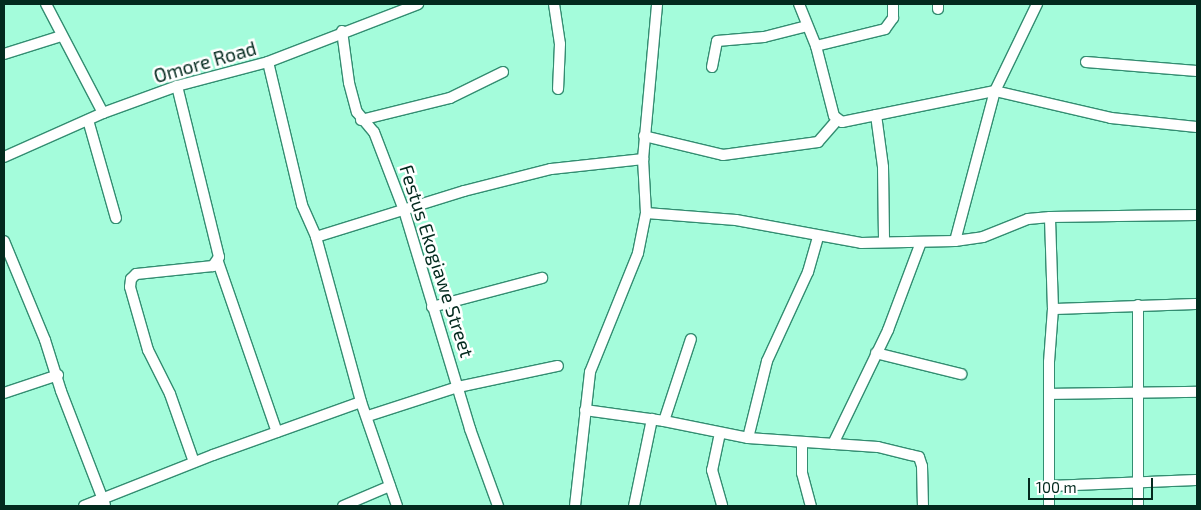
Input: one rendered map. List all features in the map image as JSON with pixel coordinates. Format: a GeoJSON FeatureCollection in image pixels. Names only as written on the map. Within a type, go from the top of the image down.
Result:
{"type":"FeatureCollection","features":[{"type":"Feature","properties":{"kind":"street"},"geometry":{"type":"LineString","coordinates":[[46,4],[61,36],[103,113]]}},
{"type":"Feature","properties":{"kind":"street","name":"Omore Road"},"geometry":{"type":"LineString","coordinates":[[4,157],[103,113],[178,86],[268,62],[342,30],[402,7],[418,4]]}},
{"type":"Feature","properties":{"kind":"street"},"geometry":{"type":"LineString","coordinates":[[554,4],[560,44],[558,89]]}},
{"type":"Feature","properties":{"kind":"street"},"geometry":{"type":"LineString","coordinates":[[575,506],[590,372],[638,253],[646,213],[643,159],[644,136],[657,4]]}},
{"type":"Feature","properties":{"kind":"street"},"geometry":{"type":"LineString","coordinates":[[799,4],[816,46],[829,102],[837,120]]}},
{"type":"Feature","properties":{"kind":"street"},"geometry":{"type":"LineString","coordinates":[[816,46],[885,29],[892,18],[893,4]]}},
{"type":"Feature","properties":{"kind":"street"},"geometry":{"type":"LineString","coordinates":[[955,241],[994,91],[1037,4]]}},
{"type":"Feature","properties":{"kind":"street"},"geometry":{"type":"LineString","coordinates":[[712,67],[717,41],[764,37],[807,26]]}},
{"type":"Feature","properties":{"kind":"street","name":"Festus Ekogiawe Street"},"geometry":{"type":"LineString","coordinates":[[342,30],[349,82],[361,120],[374,132],[404,210],[432,307],[498,506]]}},
{"type":"Feature","properties":{"kind":"street"},"geometry":{"type":"LineString","coordinates":[[4,54],[61,36]]}},
{"type":"Feature","properties":{"kind":"street"},"geometry":{"type":"LineString","coordinates":[[268,62],[302,205],[316,237],[361,402],[368,416],[397,506]]}},
{"type":"Feature","properties":{"kind":"street"},"geometry":{"type":"LineString","coordinates":[[1086,62],[1197,71]]}},
{"type":"Feature","properties":{"kind":"street"},"geometry":{"type":"LineString","coordinates":[[361,120],[450,98],[503,72]]}},
{"type":"Feature","properties":{"kind":"street"},"geometry":{"type":"LineString","coordinates":[[178,86],[213,222],[218,262],[277,432]]}},
{"type":"Feature","properties":{"kind":"street"},"geometry":{"type":"LineString","coordinates":[[644,136],[723,155],[818,142],[837,120],[876,115],[994,91],[1111,118],[1197,127]]}},
{"type":"Feature","properties":{"kind":"street"},"geometry":{"type":"LineString","coordinates":[[876,115],[884,167],[884,242]]}},
{"type":"Feature","properties":{"kind":"street"},"geometry":{"type":"LineString","coordinates":[[88,120],[116,218]]}},
{"type":"Feature","properties":{"kind":"street"},"geometry":{"type":"LineString","coordinates":[[316,237],[551,169],[643,159]]}},
{"type":"Feature","properties":{"kind":"street"},"geometry":{"type":"LineString","coordinates":[[646,213],[736,220],[860,243],[955,241],[983,237],[1028,220],[1050,217],[1197,215]]}},
{"type":"Feature","properties":{"kind":"street"},"geometry":{"type":"LineString","coordinates":[[1049,506],[1049,394],[1053,310],[1050,217]]}},
{"type":"Feature","properties":{"kind":"street"},"geometry":{"type":"LineString","coordinates":[[748,438],[767,361],[808,272],[818,236]]}},
{"type":"Feature","properties":{"kind":"street"},"geometry":{"type":"LineString","coordinates":[[4,241],[7,255],[58,375],[61,391],[105,503]]}},
{"type":"Feature","properties":{"kind":"street"},"geometry":{"type":"LineString","coordinates":[[833,444],[876,353],[921,242]]}},
{"type":"Feature","properties":{"kind":"street"},"geometry":{"type":"LineString","coordinates":[[194,462],[170,394],[148,350],[130,279],[136,274],[213,266],[218,262]]}},
{"type":"Feature","properties":{"kind":"street"},"geometry":{"type":"LineString","coordinates":[[432,307],[542,278]]}},
{"type":"Feature","properties":{"kind":"street"},"geometry":{"type":"LineString","coordinates":[[1053,310],[1197,304]]}},
{"type":"Feature","properties":{"kind":"street"},"geometry":{"type":"LineString","coordinates":[[1138,305],[1138,506]]}},
{"type":"Feature","properties":{"kind":"street"},"geometry":{"type":"LineString","coordinates":[[664,420],[691,339]]}},
{"type":"Feature","properties":{"kind":"street"},"geometry":{"type":"LineString","coordinates":[[876,353],[961,374]]}},
{"type":"Feature","properties":{"kind":"street"},"geometry":{"type":"LineString","coordinates":[[368,416],[458,387],[558,366]]}},
{"type":"Feature","properties":{"kind":"street"},"geometry":{"type":"LineString","coordinates":[[4,393],[58,375]]}},
{"type":"Feature","properties":{"kind":"street"},"geometry":{"type":"LineString","coordinates":[[1049,394],[1197,392]]}},
{"type":"Feature","properties":{"kind":"street"},"geometry":{"type":"LineString","coordinates":[[84,506],[105,503],[194,462],[361,402]]}},
{"type":"Feature","properties":{"kind":"street"},"geometry":{"type":"LineString","coordinates":[[585,410],[664,420],[748,438],[878,447],[919,458],[923,506]]}},
{"type":"Feature","properties":{"kind":"street"},"geometry":{"type":"LineString","coordinates":[[634,506],[652,419]]}},
{"type":"Feature","properties":{"kind":"street"},"geometry":{"type":"LineString","coordinates":[[720,433],[712,470],[722,506]]}},
{"type":"Feature","properties":{"kind":"street"},"geometry":{"type":"LineString","coordinates":[[802,442],[802,473],[811,506]]}},
{"type":"Feature","properties":{"kind":"street"},"geometry":{"type":"LineString","coordinates":[[1049,486],[1197,480]]}},
{"type":"Feature","properties":{"kind":"street"},"geometry":{"type":"LineString","coordinates":[[343,506],[390,486]]}}]}
